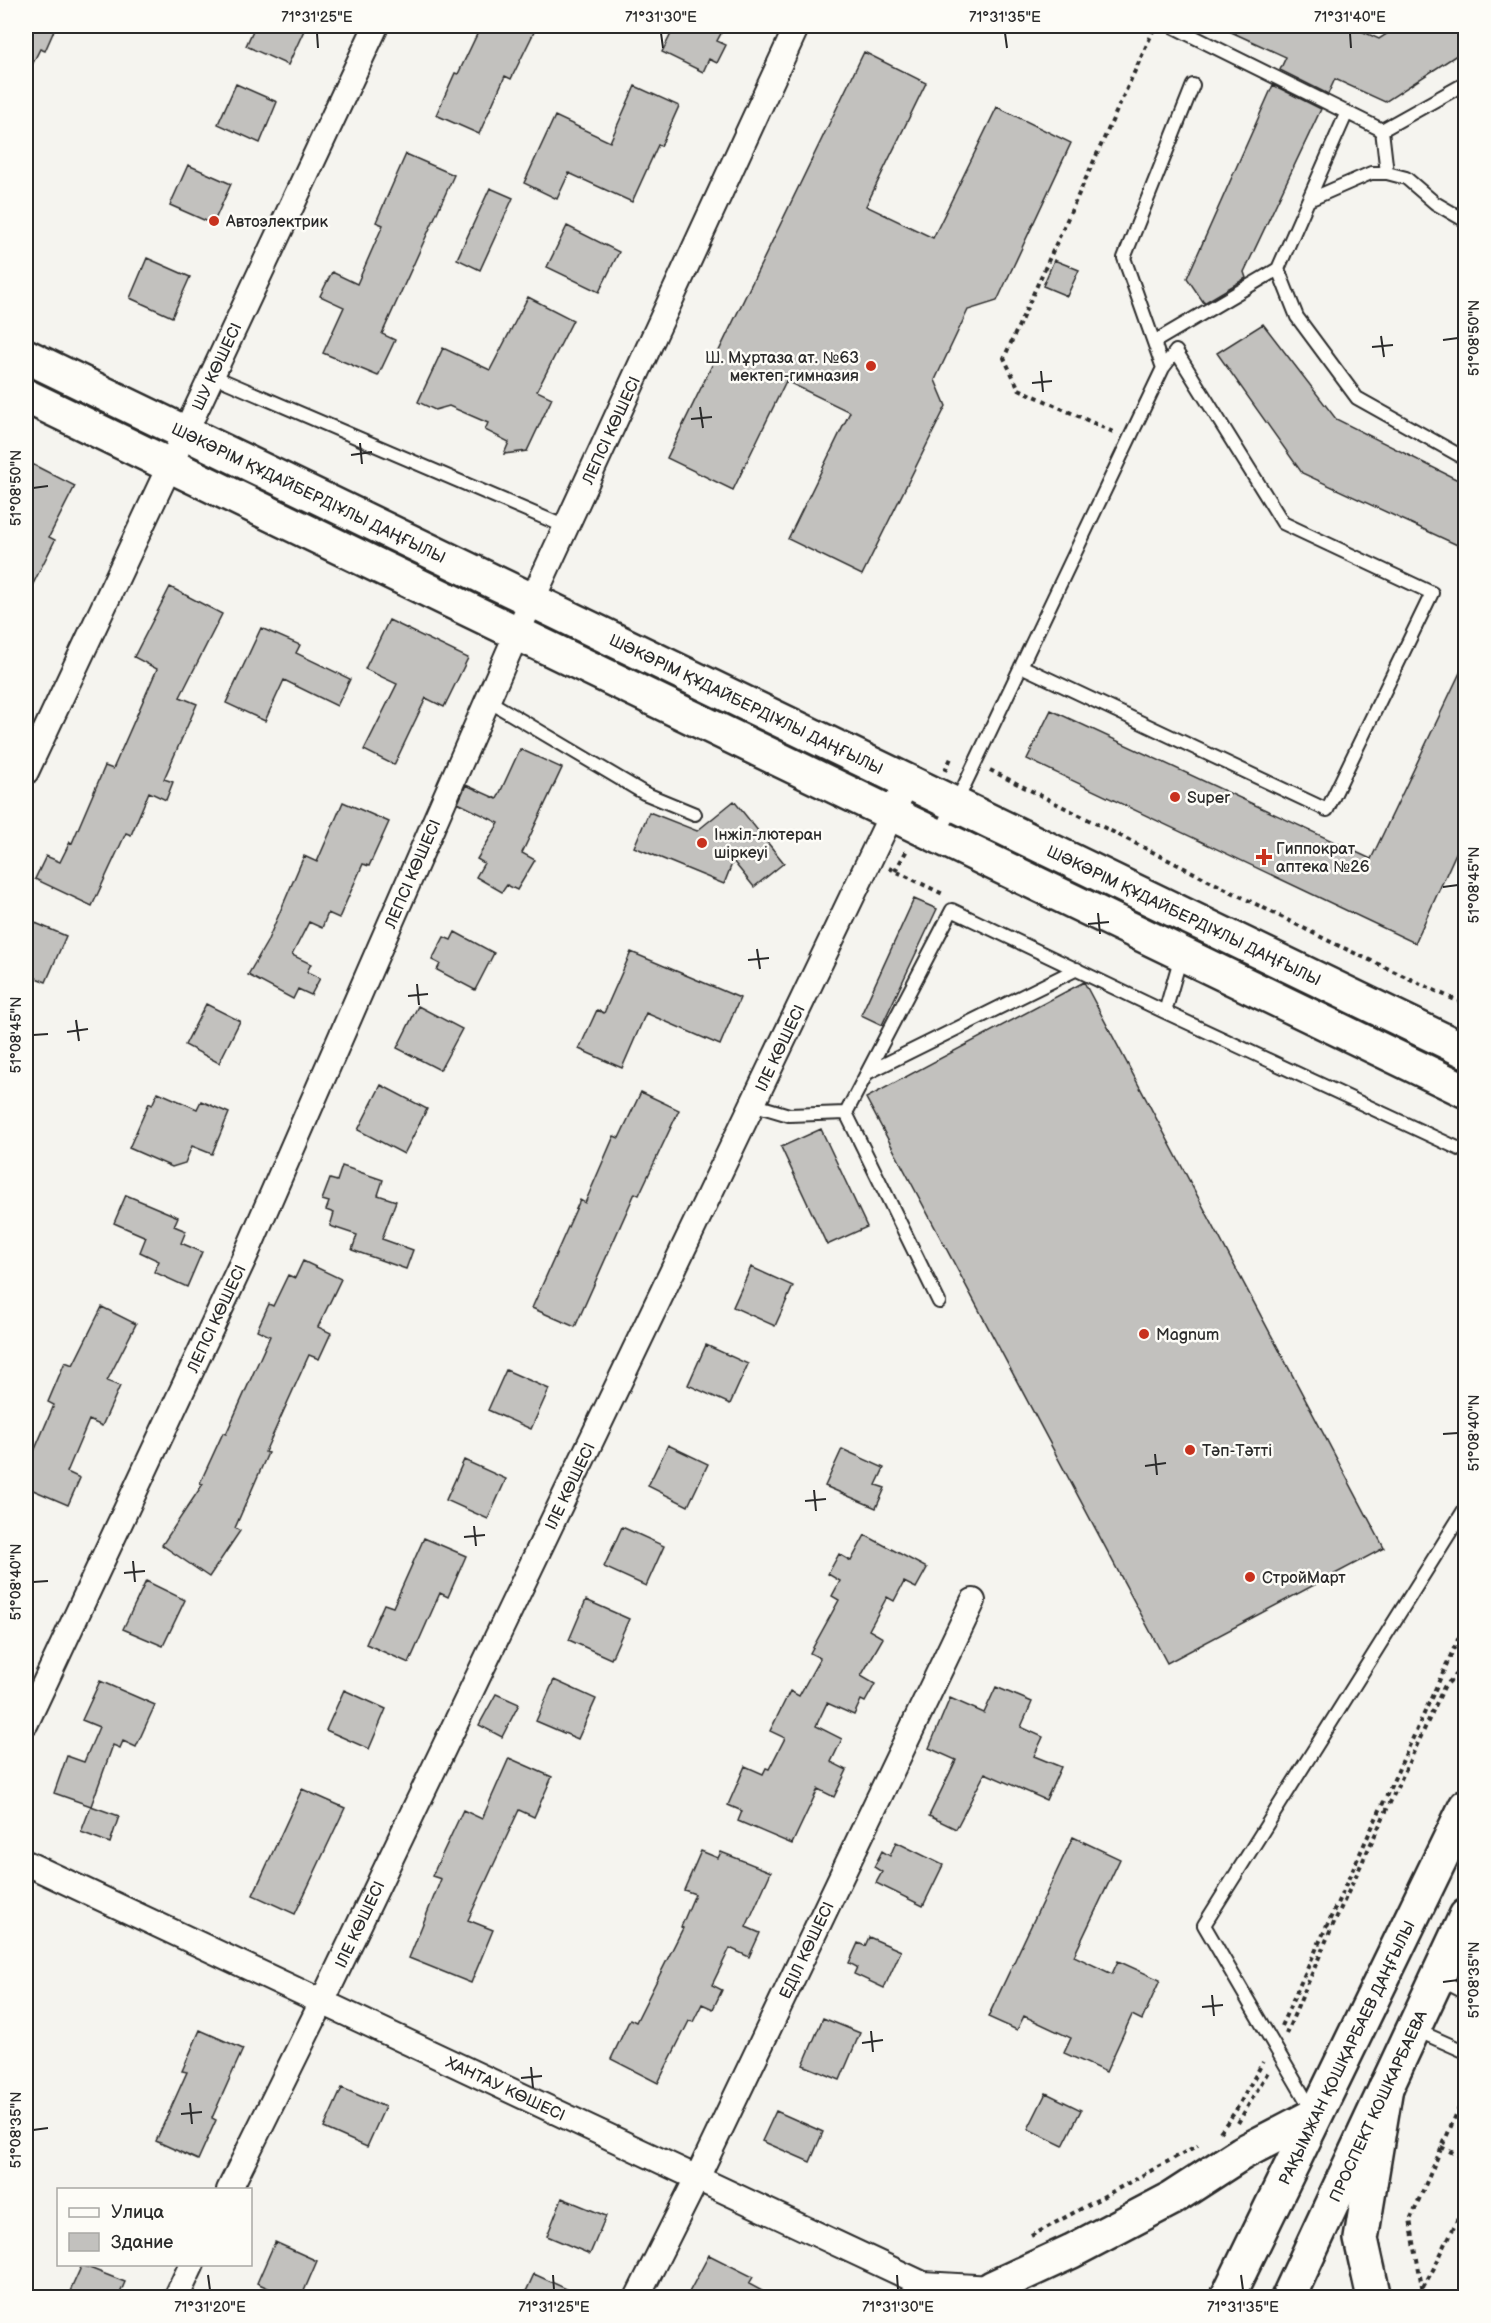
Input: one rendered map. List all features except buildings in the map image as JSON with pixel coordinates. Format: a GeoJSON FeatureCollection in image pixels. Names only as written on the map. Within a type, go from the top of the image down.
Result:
{"type":"FeatureCollection","features":[{"type":"Feature","properties":{"kind":"main road","name":"ШӘКӘРІМ ҚҰДАЙБЕРДІҰЛЫ ДАҢҒЫЛЫ"},"geometry":{"type":"LineString","coordinates":[[26,356],[1466,1051]]}},
{"type":"Feature","properties":{"kind":"main road"},"geometry":{"type":"LineString","coordinates":[[26,396],[1466,1091]]}},
{"type":"Feature","properties":{"kind":"main road","name":"РАҚЫМЖАН ҚОШҚАРБАЕВ ДАҢҒЫЛЫ"},"geometry":{"type":"LineString","coordinates":[[1227,2298],[1466,1806]]}},
{"type":"Feature","properties":{"kind":"main road","name":"ПРОСПЕКТ КОШКАРБАЕВА"},"geometry":{"type":"LineString","coordinates":[[1288,2298],[1466,1916]]}},
{"type":"Feature","properties":{"kind":"main road"},"geometry":{"type":"LineString","coordinates":[[1374,2298],[1361,2239],[1386,2087]]}},
{"type":"Feature","properties":{"kind":"main road"},"geometry":{"type":"LineString","coordinates":[[987,2293],[1171,2199],[1242,2153],[1315,2115]]}},
{"type":"Feature","properties":{"kind":"street","name":"ШУ КӨШЕСІ"},"geometry":{"type":"LineString","coordinates":[[26,772],[376,26]]}},
{"type":"Feature","properties":{"kind":"street","name":"ЛЕПСІ КӨШЕСІ"},"geometry":{"type":"LineString","coordinates":[[26,1723],[247,1252],[517,633],[797,26]]}},
{"type":"Feature","properties":{"kind":"street","name":"ІЛЕ КӨШЕСІ"},"geometry":{"type":"LineString","coordinates":[[231,2188],[907,782]]}},
{"type":"Feature","properties":{"kind":"street","name":"ЕДІЛ КӨШЕСІ"},"geometry":{"type":"LineString","coordinates":[[637,2298],[697,2178],[973,1601]]}},
{"type":"Feature","properties":{"kind":"street","name":"ХАНТАУ КӨШЕСІ"},"geometry":{"type":"LineString","coordinates":[[26,1863],[923,2283],[987,2293]]}},
{"type":"Feature","properties":{"kind":"street"},"geometry":{"type":"LineString","coordinates":[[176,2298],[192,2266]]}},
{"type":"Feature","properties":{"kind":"lane"},"geometry":{"type":"LineString","coordinates":[[1172,26],[1382,130]]}},
{"type":"Feature","properties":{"kind":"lane"},"geometry":{"type":"LineString","coordinates":[[1382,130],[1466,83]]}},
{"type":"Feature","properties":{"kind":"lane"},"geometry":{"type":"LineString","coordinates":[[1163,368],[1124,258],[1193,85]]}},
{"type":"Feature","properties":{"kind":"lane"},"geometry":{"type":"LineString","coordinates":[[1154,342],[1278,269],[1347,112]]}},
{"type":"Feature","properties":{"kind":"lane"},"geometry":{"type":"LineString","coordinates":[[1382,130],[1387,173]]}},
{"type":"Feature","properties":{"kind":"lane"},"geometry":{"type":"LineString","coordinates":[[1309,200],[1371,172],[1387,173],[1406,178],[1435,203],[1466,221]]}},
{"type":"Feature","properties":{"kind":"lane"},"geometry":{"type":"LineString","coordinates":[[1278,269],[1297,317],[1357,398],[1466,459]]}},
{"type":"Feature","properties":{"kind":"lane"},"geometry":{"type":"LineString","coordinates":[[937,836],[955,805],[975,762],[1163,368],[1176,351],[1283,523],[1432,593],[1327,810],[1021,666]]}},
{"type":"Feature","properties":{"kind":"lane"},"geometry":{"type":"LineString","coordinates":[[213,376],[566,527]]}},
{"type":"Feature","properties":{"kind":"lane"},"geometry":{"type":"LineString","coordinates":[[487,700],[644,793],[695,814]]}},
{"type":"Feature","properties":{"kind":"lane"},"geometry":{"type":"LineString","coordinates":[[846,1113],[952,910],[1466,1152]]}},
{"type":"Feature","properties":{"kind":"lane"},"geometry":{"type":"LineString","coordinates":[[1166,1012],[1182,954]]}},
{"type":"Feature","properties":{"kind":"lane"},"geometry":{"type":"LineString","coordinates":[[867,1073],[1077,969]]}},
{"type":"Feature","properties":{"kind":"lane"},"geometry":{"type":"LineString","coordinates":[[752,1104],[789,1115],[846,1113]]}},
{"type":"Feature","properties":{"kind":"lane"},"geometry":{"type":"LineString","coordinates":[[846,1113],[939,1302]]}},
{"type":"Feature","properties":{"kind":"lane"},"geometry":{"type":"LineString","coordinates":[[1315,2115],[1204,1925],[1466,1507]]}},
{"type":"Feature","properties":{"kind":"lane"},"geometry":{"type":"LineString","coordinates":[[1437,1978],[1466,1993]]}},
{"type":"Feature","properties":{"kind":"lane"},"geometry":{"type":"LineString","coordinates":[[1413,2028],[1466,2052]]}},
{"type":"Feature","properties":{"kind":"path"},"geometry":{"type":"LineString","coordinates":[[1129,439],[1019,389],[1004,358],[1156,26]]}},
{"type":"Feature","properties":{"kind":"path"},"geometry":{"type":"LineString","coordinates":[[975,762],[1333,943],[1466,1005]]}},
{"type":"Feature","properties":{"kind":"path"},"geometry":{"type":"LineString","coordinates":[[1213,2137],[1221,2132],[1235,2112],[1273,2043],[1466,1622]]}},
{"type":"Feature","properties":{"kind":"path"},"geometry":{"type":"LineString","coordinates":[[1424,2298],[1410,2220],[1466,2092]]}},
{"type":"Feature","properties":{"kind":"path"},"geometry":{"type":"LineString","coordinates":[[1021,2242],[1205,2141]]}},
{"type":"Feature","properties":{"kind":"path"},"geometry":{"type":"LineString","coordinates":[[1442,2147],[1466,2159]]}},
{"type":"Feature","properties":{"kind":"path"},"geometry":{"type":"LineString","coordinates":[[1423,2288],[1466,2202]]}},
{"type":"Feature","properties":{"kind":"place","name":"Автоэлектрик"},"geometry":{"type":"Point","coordinates":[214,221]}},
{"type":"Feature","properties":{"kind":"place","name":"Ш. Мұртаза ат. №63 мектеп-гимназия"},"geometry":{"type":"Point","coordinates":[871,366]}},
{"type":"Feature","properties":{"kind":"place","name":"Super"},"geometry":{"type":"Point","coordinates":[1175,797]}},
{"type":"Feature","properties":{"kind":"place","name":"Інжіл-лютеран шіркеуі"},"geometry":{"type":"Point","coordinates":[702,843]}},
{"type":"Feature","properties":{"kind":"place","name":"Гиппократ аптека №26"},"geometry":{"type":"Point","coordinates":[1264,857]}},
{"type":"Feature","properties":{"kind":"place","name":"Magnum"},"geometry":{"type":"Point","coordinates":[1144,1334]}},
{"type":"Feature","properties":{"kind":"place","name":"Тәп-Тәтті"},"geometry":{"type":"Point","coordinates":[1190,1450]}},
{"type":"Feature","properties":{"kind":"place","name":"СтройМарт"},"geometry":{"type":"Point","coordinates":[1250,1577]}}]}
